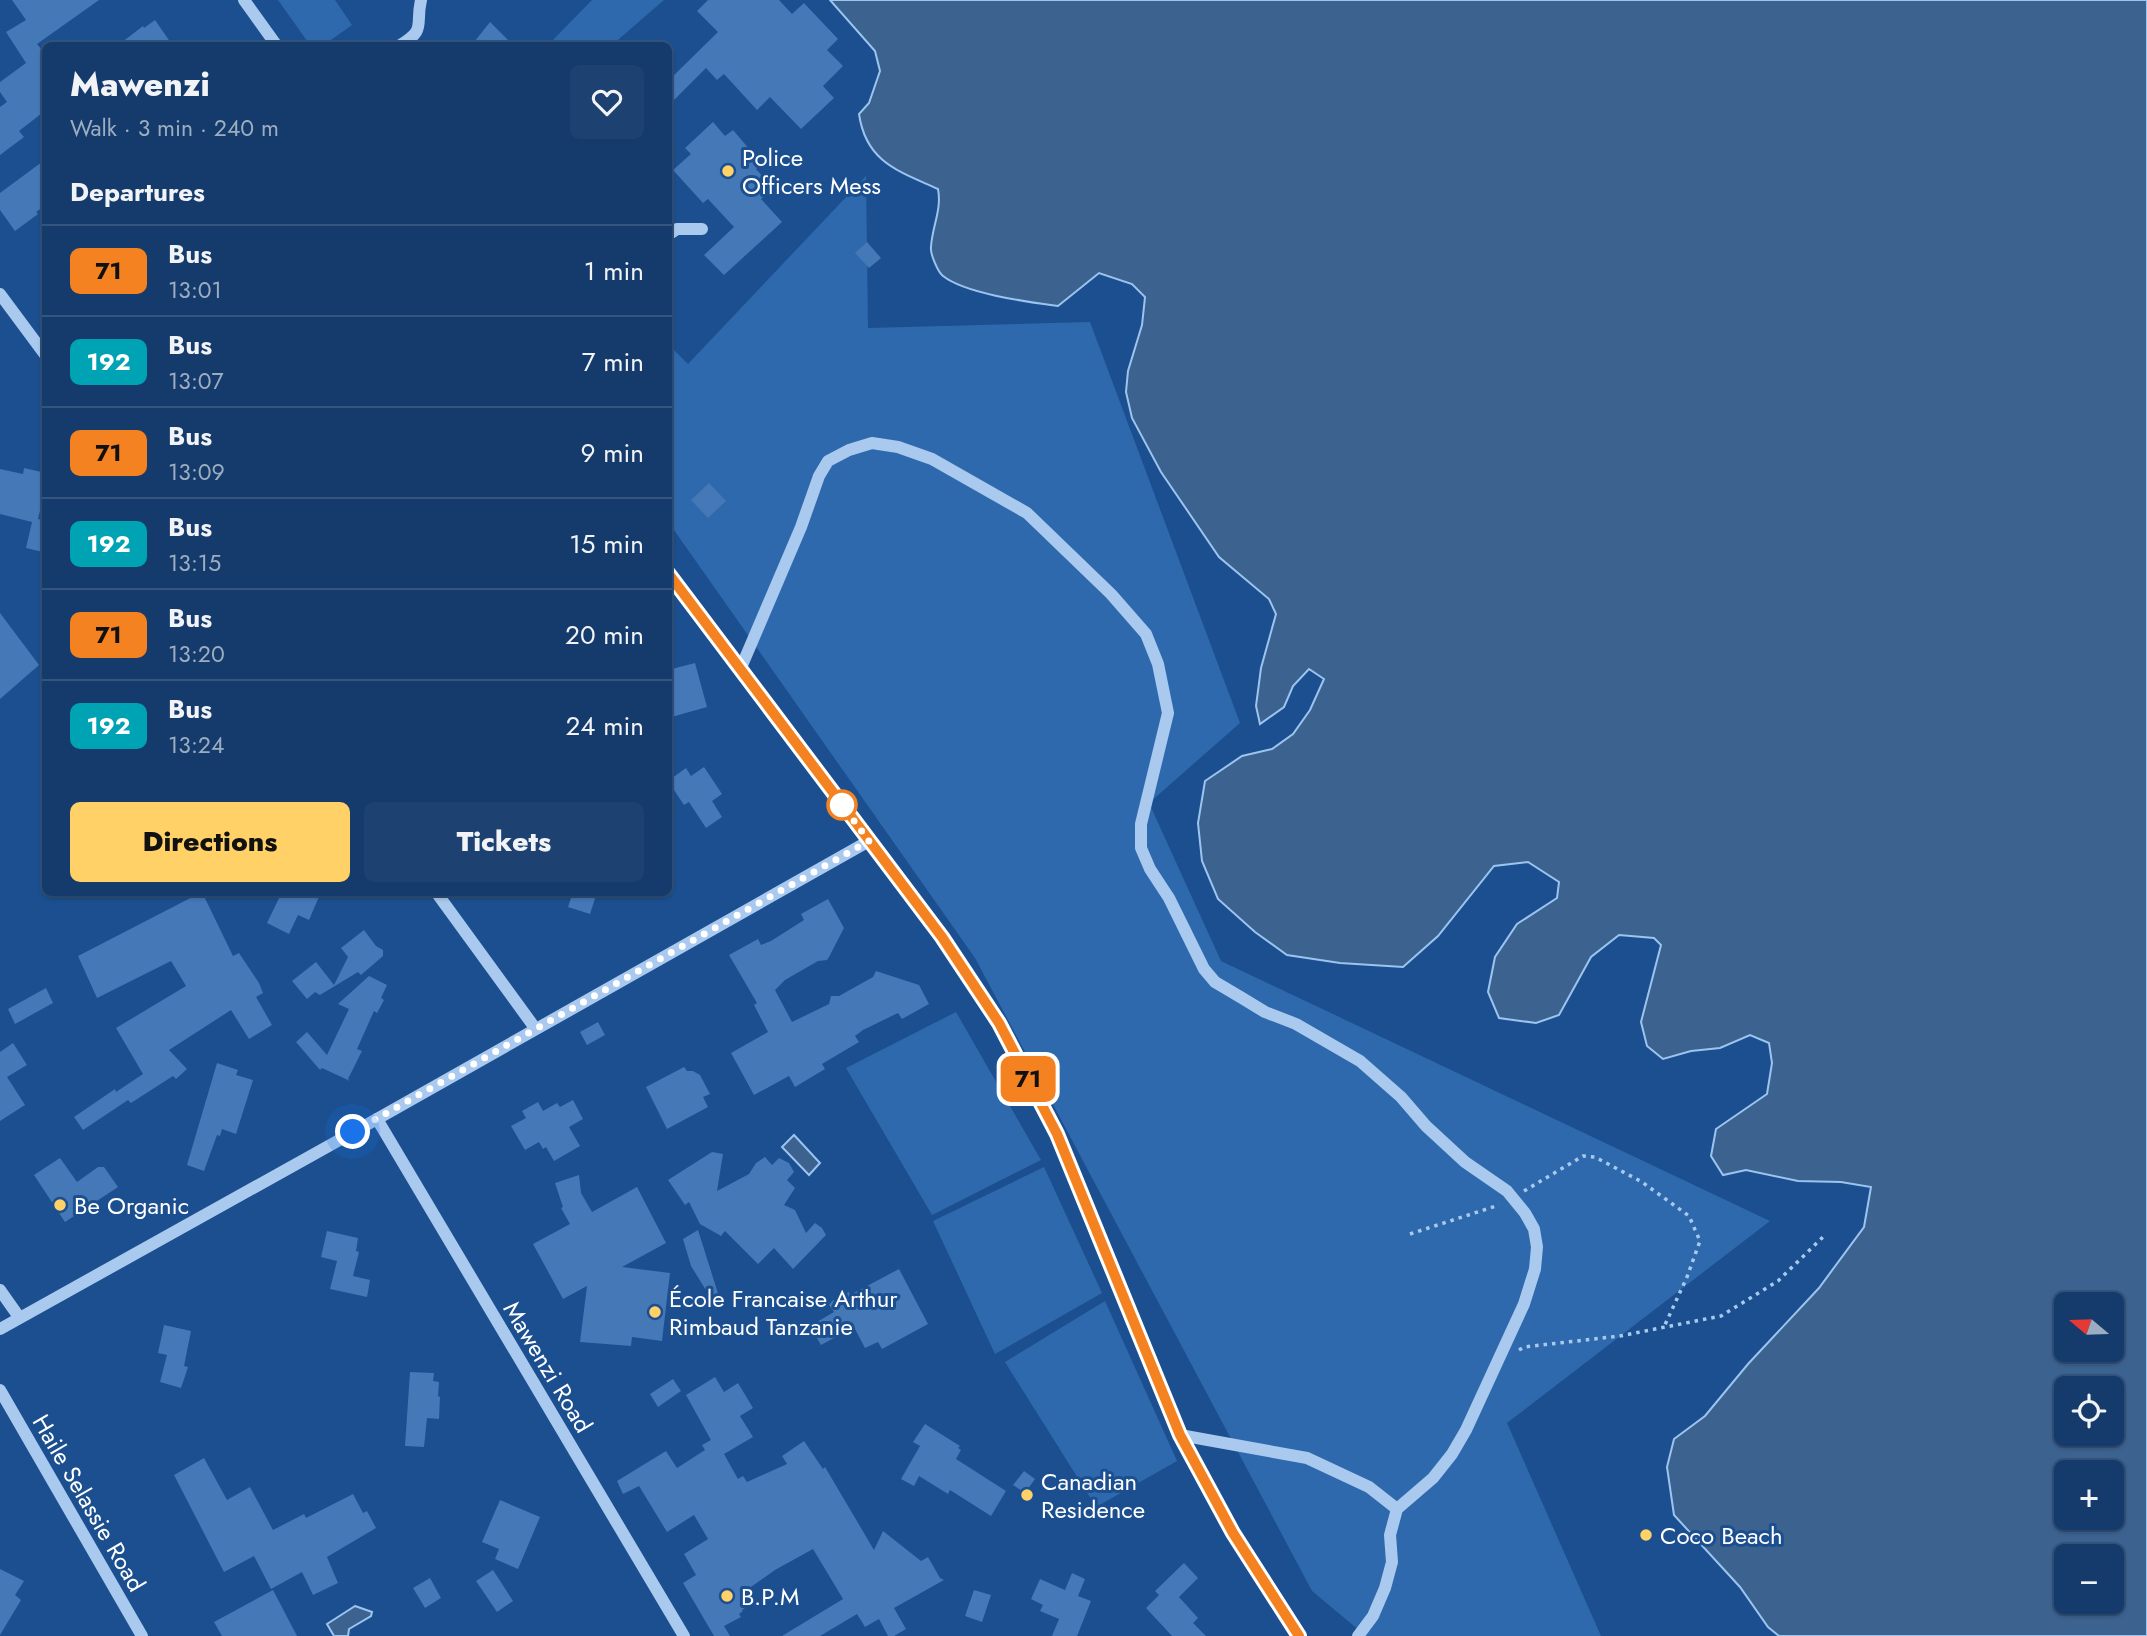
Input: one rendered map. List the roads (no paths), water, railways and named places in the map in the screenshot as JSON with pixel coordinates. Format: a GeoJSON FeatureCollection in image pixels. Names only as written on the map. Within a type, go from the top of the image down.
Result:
{"type":"FeatureCollection","features":[{"type":"Feature","properties":{"kind":"street"},"geometry":{"type":"LineString","coordinates":[[244,0],[274,42]]}},
{"type":"Feature","properties":{"kind":"street"},"geometry":{"type":"LineString","coordinates":[[406,42],[418,32],[421,0]]}},
{"type":"Feature","properties":{"kind":"street"},"geometry":{"type":"LineString","coordinates":[[672,232],[677,229],[702,229]]}},
{"type":"Feature","properties":{"kind":"street"},"geometry":{"type":"LineString","coordinates":[[0,294],[42,351]]}},
{"type":"Feature","properties":{"kind":"street"},"geometry":{"type":"LineString","coordinates":[[740,670],[801,527],[819,476],[828,461],[849,450],[872,443],[898,447],[932,459],[1027,513],[1111,594],[1146,634],[1158,664],[1168,713],[1141,824],[1141,848],[1204,969],[1215,982],[1265,1012],[1296,1024],[1360,1061],[1401,1097],[1426,1126],[1465,1162],[1514,1197],[1534,1229],[1537,1257],[1524,1304],[1499,1361],[1452,1454],[1433,1478],[1397,1509],[1390,1535],[1392,1562],[1385,1588],[1373,1616],[1358,1636]]}},
{"type":"Feature","properties":{"kind":"street"},"geometry":{"type":"LineString","coordinates":[[672,578],[942,937],[999,1023],[1057,1134],[1180,1435],[1233,1533],[1299,1636]]}},
{"type":"Feature","properties":{"kind":"street"},"geometry":{"type":"LineString","coordinates":[[0,1329],[869,841]]}},
{"type":"Feature","properties":{"kind":"street"},"geometry":{"type":"LineString","coordinates":[[439,896],[536,1028]]}},
{"type":"Feature","properties":{"kind":"street","name":"Mawenzi Road"},"geometry":{"type":"LineString","coordinates":[[377,1119],[684,1636]]}},
{"type":"Feature","properties":{"kind":"street"},"geometry":{"type":"LineString","coordinates":[[0,1290],[19,1317]]}},
{"type":"Feature","properties":{"kind":"street","name":"Haile Selassie Road"},"geometry":{"type":"LineString","coordinates":[[0,1390],[142,1636]]}},
{"type":"Feature","properties":{"kind":"street"},"geometry":{"type":"LineString","coordinates":[[1180,1435],[1307,1458],[1369,1487],[1397,1509]]}},
{"type":"Feature","properties":{"kind":"place","name":"Police Officers Mess"},"geometry":{"type":"Point","coordinates":[728,171]}},
{"type":"Feature","properties":{"kind":"place","name":"Be Organic"},"geometry":{"type":"Point","coordinates":[60,1205]}},
{"type":"Feature","properties":{"kind":"place","name":"École Francaise Arthur Rimbaud Tanzanie"},"geometry":{"type":"Point","coordinates":[655,1312]}},
{"type":"Feature","properties":{"kind":"place","name":"Canadian Residence"},"geometry":{"type":"Point","coordinates":[1027,1495]}},
{"type":"Feature","properties":{"kind":"place","name":"Coco Beach"},"geometry":{"type":"Point","coordinates":[1646,1535]}},
{"type":"Feature","properties":{"kind":"place","name":"B.P.M"},"geometry":{"type":"Point","coordinates":[727,1596]}}]}
